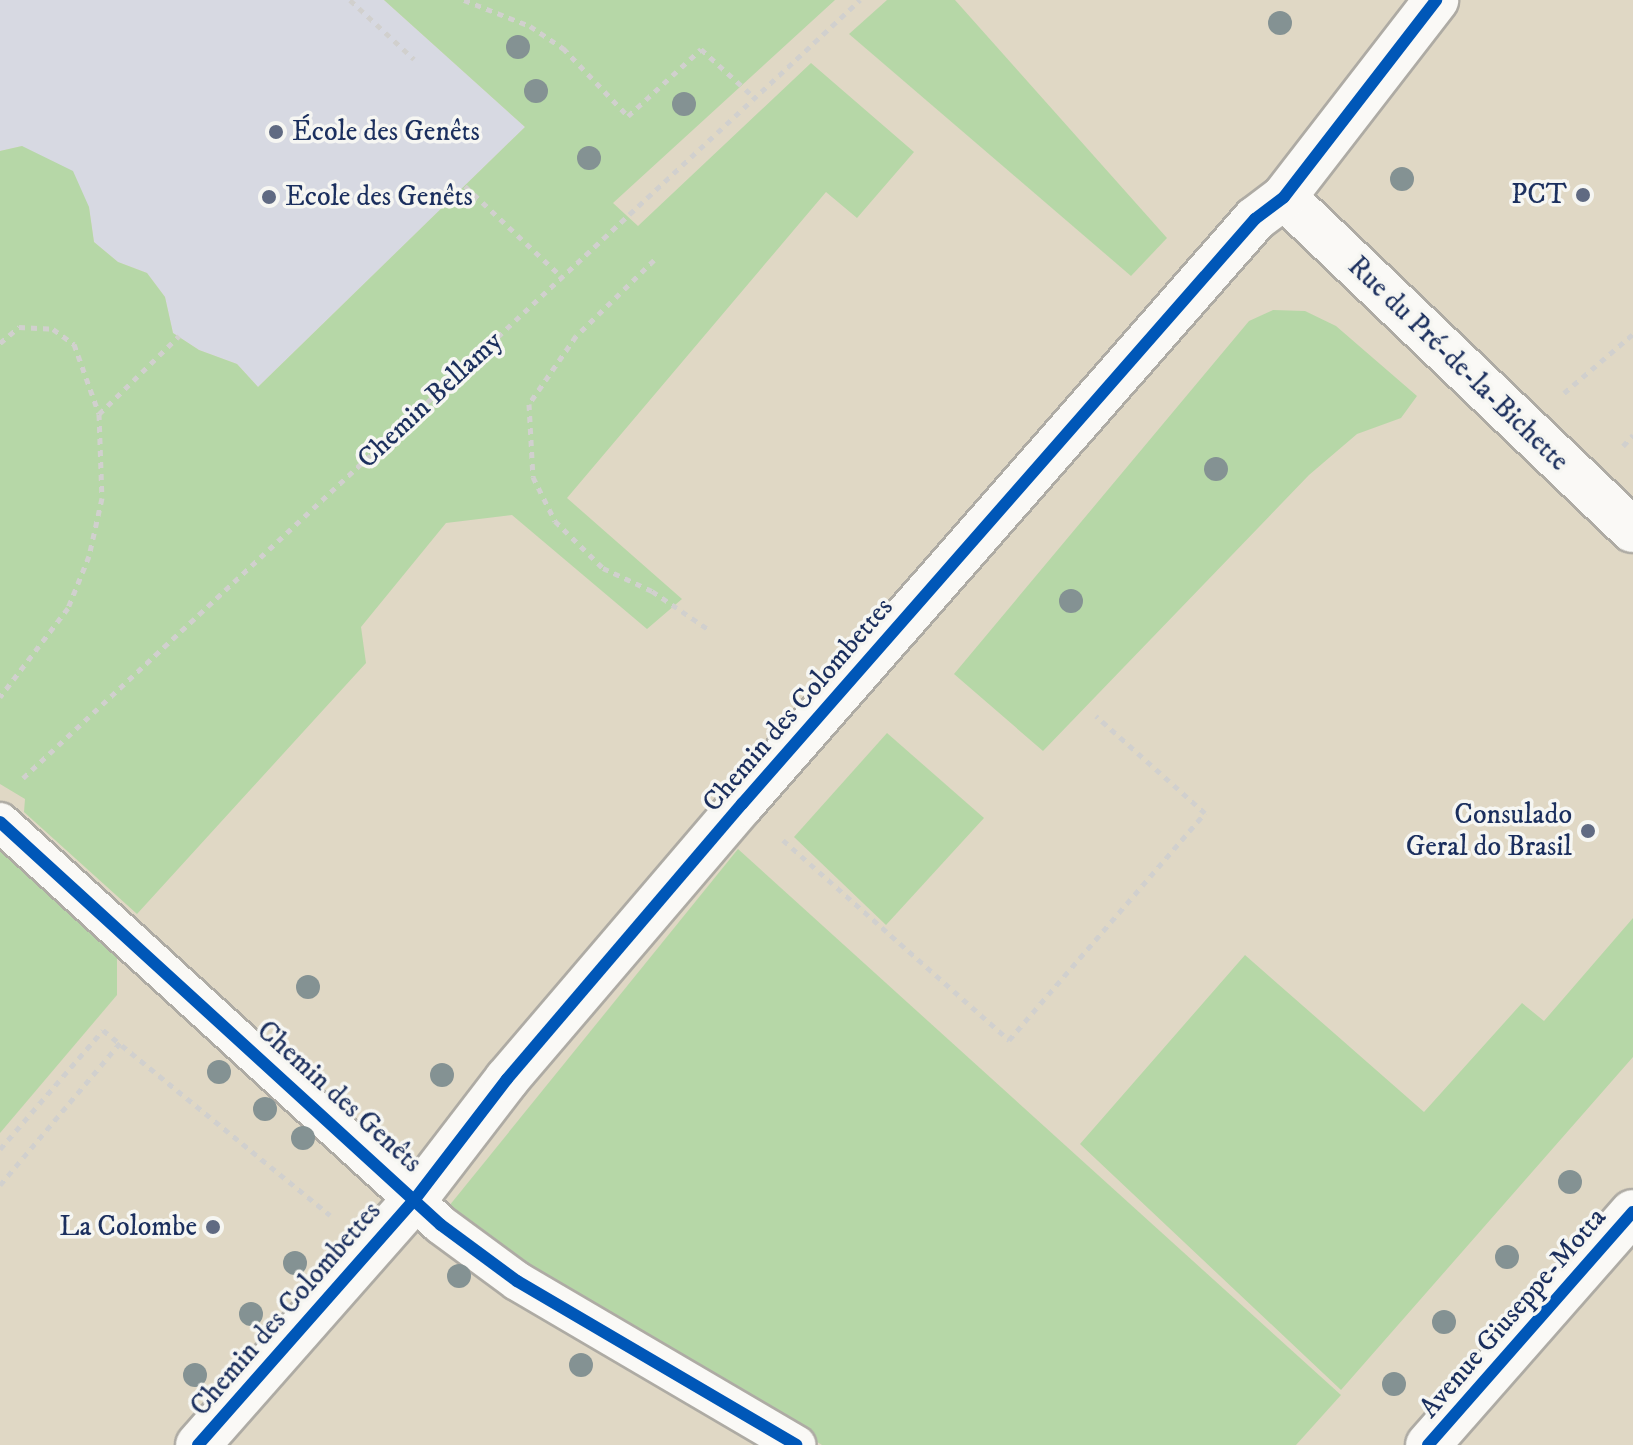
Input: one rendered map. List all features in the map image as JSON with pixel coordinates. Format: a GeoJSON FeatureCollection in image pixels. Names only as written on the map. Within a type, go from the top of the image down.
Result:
{"type":"FeatureCollection","features":[{"type":"Feature","properties":{"kind":"street","name":"Chemin des Colombettes"},"geometry":{"type":"LineString","coordinates":[[198,1445],[415,1199],[614,952],[1246,229],[1284,197],[1436,0]]}},
{"type":"Feature","properties":{"kind":"street","name":"Rue du Pré-de-la-Bichette"},"geometry":{"type":"LineString","coordinates":[[1284,197],[1633,530]]}},
{"type":"Feature","properties":{"kind":"street","name":"Chemin des Genêts"},"geometry":{"type":"LineString","coordinates":[[0,822],[441,1225],[517,1281],[796,1445]]}},
{"type":"Feature","properties":{"kind":"street","name":"Avenue Giuseppe-Motta"},"geometry":{"type":"LineString","coordinates":[[1428,1445],[1633,1212]]}},
{"type":"Feature","properties":{"kind":"path"},"geometry":{"type":"LineString","coordinates":[[350,0],[414,59]]}},
{"type":"Feature","properties":{"kind":"path"},"geometry":{"type":"LineString","coordinates":[[464,0],[530,26],[563,48],[628,116],[701,49],[755,98]]}},
{"type":"Feature","properties":{"kind":"path"},"geometry":{"type":"LineString","coordinates":[[465,186],[562,277]]}},
{"type":"Feature","properties":{"kind":"path"},"geometry":{"type":"LineString","coordinates":[[654,260],[576,336],[529,404],[533,477],[555,521],[603,568],[652,591],[708,629]]}},
{"type":"Feature","properties":{"kind":"path"},"geometry":{"type":"LineString","coordinates":[[0,343],[19,327],[53,329],[74,344],[99,414],[102,498],[89,556],[68,608],[0,697]]}},
{"type":"Feature","properties":{"kind":"path"},"geometry":{"type":"LineString","coordinates":[[1566,391],[1633,334]]}},
{"type":"Feature","properties":{"kind":"path"},"geometry":{"type":"LineString","coordinates":[[99,414],[179,336]]}},
{"type":"Feature","properties":{"kind":"path"},"geometry":{"type":"LineString","coordinates":[[1619,450],[1633,435]]}},
{"type":"Feature","properties":{"kind":"path"},"geometry":{"type":"LineString","coordinates":[[782,840],[1009,1040],[1205,813],[1096,716]]}},
{"type":"Feature","properties":{"kind":"path"},"geometry":{"type":"LineString","coordinates":[[0,1149],[103,1030],[335,1219]]}},
{"type":"Feature","properties":{"kind":"path"},"geometry":{"type":"LineString","coordinates":[[0,1185],[120,1043]]}},
{"type":"Feature","properties":{"kind":"shaded area","name":"Ecole des Genêts"},"geometry":{"type":"Polygon","coordinates":[[[0,0],[384,0],[525,127],[258,387],[237,364],[199,350],[173,333],[165,297],[147,273],[118,262],[94,242],[89,207],[22,146],[0,151],[0,0]]]}},
{"type":"Feature","properties":{"kind":"green space"},"geometry":{"type":"Polygon","coordinates":[[[384,0],[835,0],[613,203],[638,226],[811,63],[914,152],[857,218],[826,192],[567,498],[682,599],[647,629],[512,515],[446,523],[361,627],[366,663],[137,914],[24,812],[25,799],[0,784],[0,151],[22,146],[73,171],[89,207],[94,242],[118,262],[147,273],[165,297],[173,333],[199,350],[237,364],[258,387],[525,127],[384,0]]]}},
{"type":"Feature","properties":{"kind":"green space"},"geometry":{"type":"Polygon","coordinates":[[[887,0],[955,0],[1167,238],[1131,276],[849,34],[887,0]]]}},
{"type":"Feature","properties":{"kind":"green space"},"geometry":{"type":"Polygon","coordinates":[[[1273,310],[1305,311],[1336,326],[1417,396],[1401,418],[1357,434],[1309,475],[1043,751],[954,674],[1249,321],[1273,310]]]}},
{"type":"Feature","properties":{"kind":"green space"},"geometry":{"type":"Polygon","coordinates":[[[887,733],[984,818],[886,925],[794,837],[887,733]]]}},
{"type":"Feature","properties":{"kind":"green space"},"geometry":{"type":"Polygon","coordinates":[[[0,849],[117,951],[117,995],[0,1133],[0,849]]]}},
{"type":"Feature","properties":{"kind":"green space"},"geometry":{"type":"Polygon","coordinates":[[[738,849],[1341,1395],[1296,1445],[822,1445],[483,1237],[449,1206],[738,849]]]}},
{"type":"Feature","properties":{"kind":"green space"},"geometry":{"type":"Polygon","coordinates":[[[1633,918],[1633,1057],[1341,1390],[1080,1144],[1245,955],[1424,1112],[1522,1003],[1544,1021],[1633,918]]]}},
{"type":"Feature","properties":{"kind":"cycle path"},"geometry":{"type":"LineString","coordinates":[[198,1445],[415,1199],[507,1079],[742,804],[1255,219],[1284,197],[1436,0]]}},
{"type":"Feature","properties":{"kind":"cycle path"},"geometry":{"type":"LineString","coordinates":[[0,822],[441,1225],[517,1281],[796,1445]]}},
{"type":"Feature","properties":{"kind":"cycle path"},"geometry":{"type":"LineString","coordinates":[[1428,1445],[1633,1212]]}},
{"type":"Feature","properties":{"kind":"place","name":"École des Genêts"},"geometry":{"type":"Point","coordinates":[276,132]}},
{"type":"Feature","properties":{"kind":"place","name":"PCT"},"geometry":{"type":"Point","coordinates":[1583,195]}},
{"type":"Feature","properties":{"kind":"place","name":"Ecole des Genêts"},"geometry":{"type":"Point","coordinates":[269,197]}},
{"type":"Feature","properties":{"kind":"place","name":"Consulado Geral do Brasil"},"geometry":{"type":"Point","coordinates":[1588,831]}},
{"type":"Feature","properties":{"kind":"place","name":"La Colombe"},"geometry":{"type":"Point","coordinates":[213,1227]}}]}
